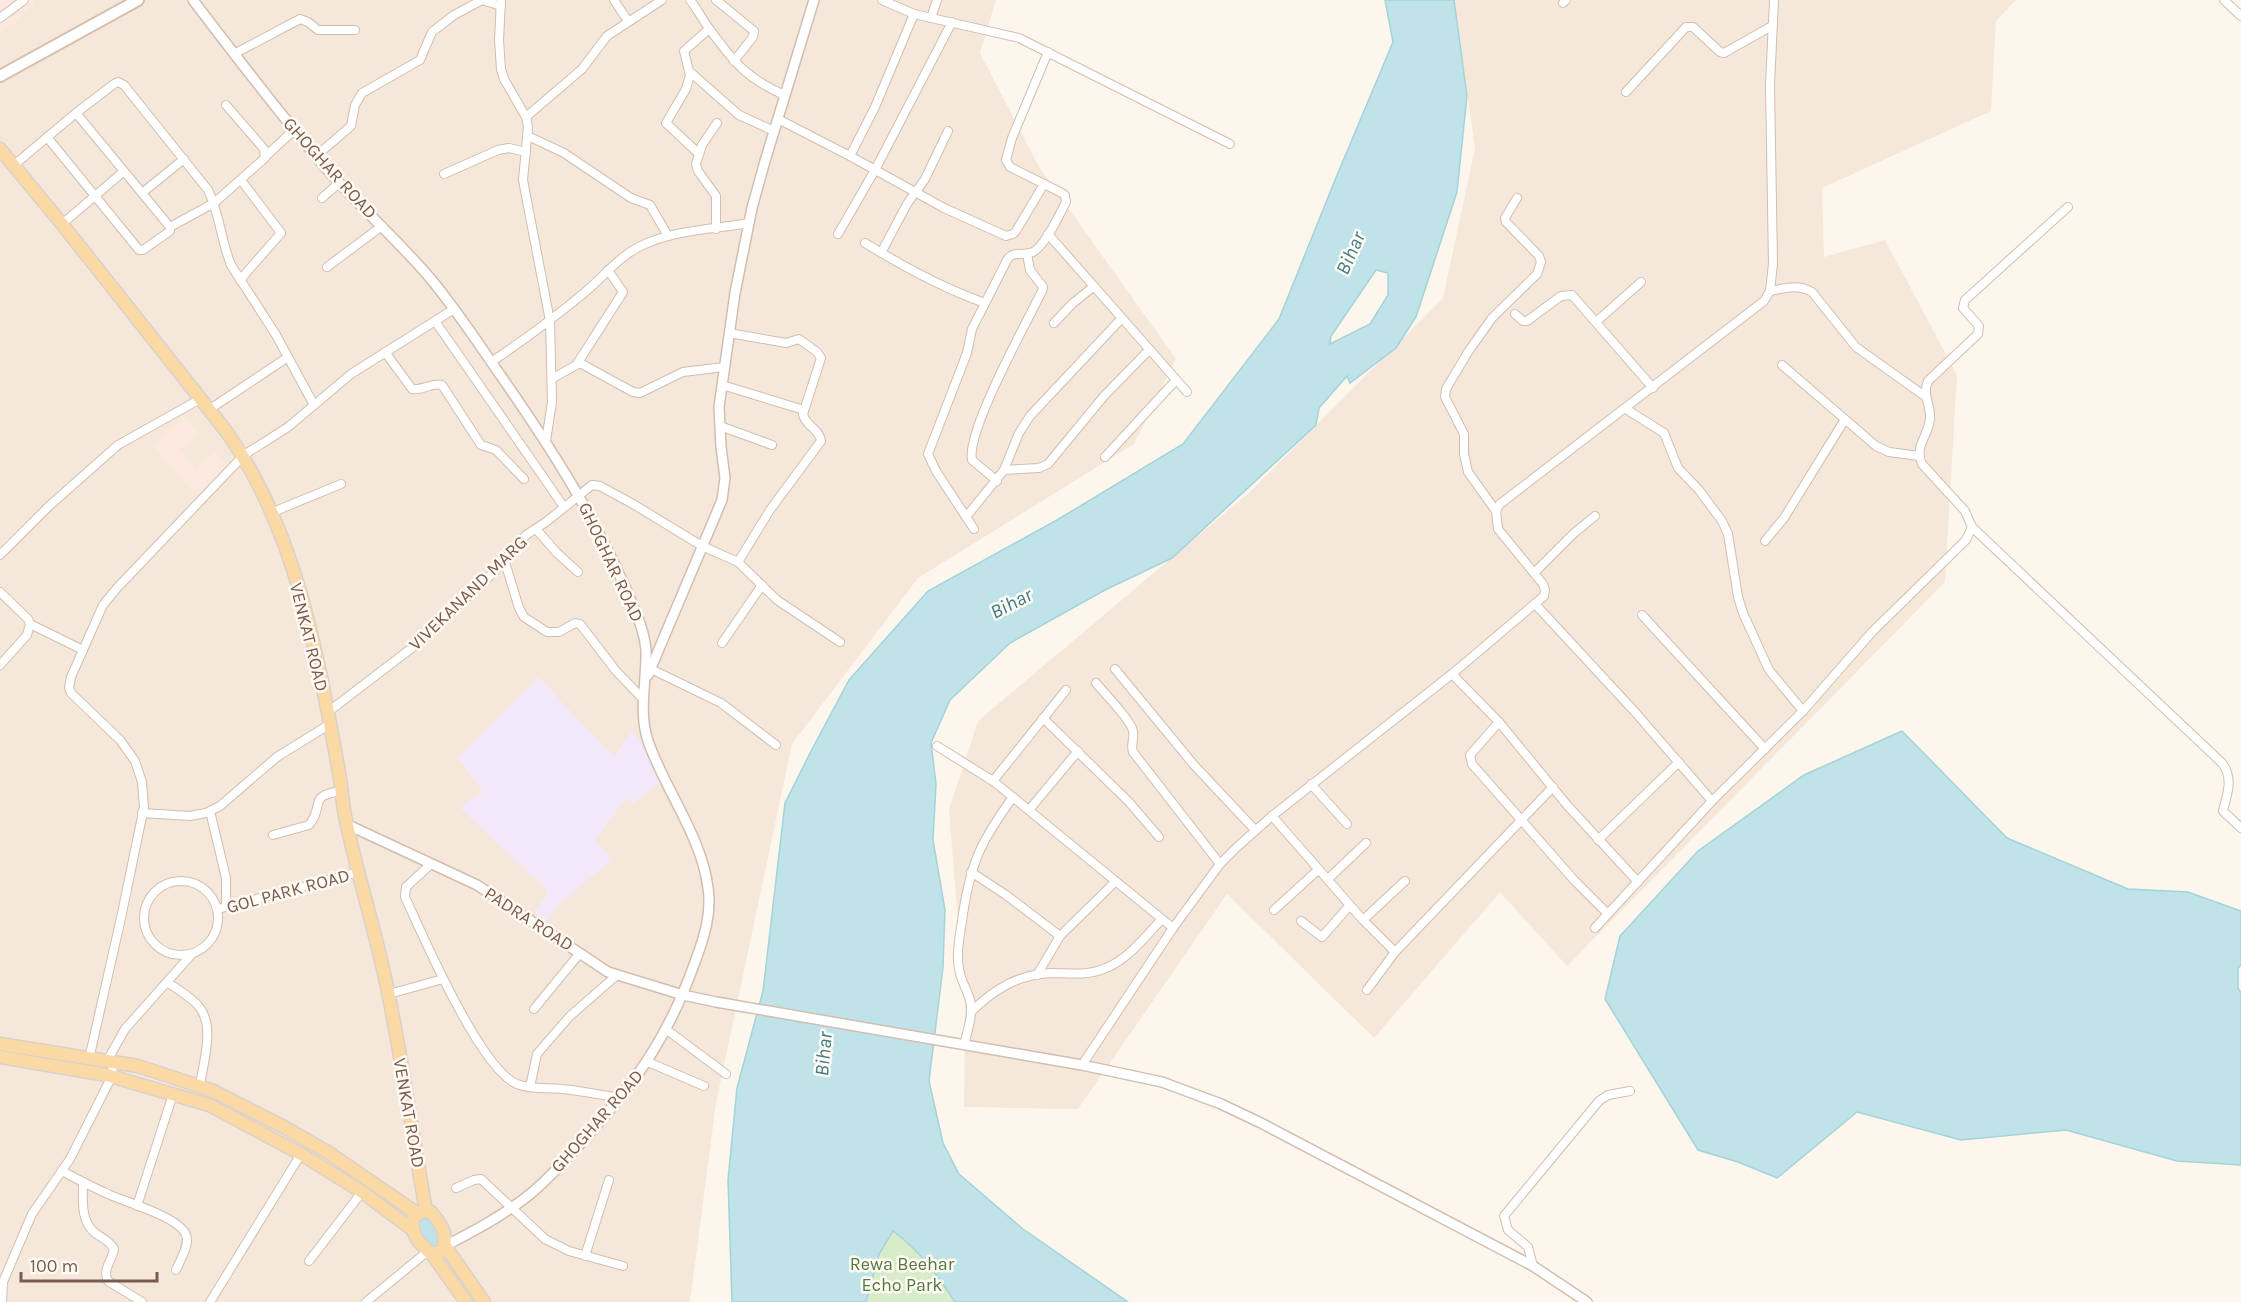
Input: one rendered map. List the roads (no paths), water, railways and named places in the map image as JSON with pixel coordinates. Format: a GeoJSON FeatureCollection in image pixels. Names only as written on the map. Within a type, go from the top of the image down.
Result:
{"type":"FeatureCollection","features":[{"type":"Feature","properties":{"kind":"main road"},"geometry":{"type":"LineString","coordinates":[[0,76],[138,0]]}},
{"type":"Feature","properties":{"kind":"main road","name":"VENKAT ROAD"},"geometry":{"type":"LineString","coordinates":[[0,149],[202,398],[244,455],[273,512],[304,606],[329,718],[346,824],[389,994],[422,1213],[414,1216],[413,1230]]}},
{"type":"Feature","properties":{"kind":"main road"},"geometry":{"type":"LineString","coordinates":[[0,1044],[138,1066],[211,1089],[329,1153],[422,1213],[431,1212],[441,1223],[446,1236],[445,1246],[440,1252],[430,1252]]}},
{"type":"Feature","properties":{"kind":"main road"},"geometry":{"type":"LineString","coordinates":[[0,1057],[112,1076],[209,1105],[301,1154],[362,1192],[413,1230],[415,1237],[430,1252],[466,1302]]}},
{"type":"Feature","properties":{"kind":"main road"},"geometry":{"type":"LineString","coordinates":[[445,1246],[484,1302]]}},
{"type":"Feature","properties":{"kind":"street"},"geometry":{"type":"LineString","coordinates":[[0,18],[15,2],[24,0]]}},
{"type":"Feature","properties":{"kind":"street","name":"GHOGHAR ROAD"},"geometry":{"type":"LineString","coordinates":[[193,0],[294,130],[339,183],[430,278],[546,441],[579,495],[607,546],[643,631],[646,647],[644,728],[704,866],[709,910],[705,931],[683,995],[667,1030],[648,1062],[621,1098],[548,1179],[513,1207],[445,1246]]}},
{"type":"Feature","properties":{"kind":"street"},"geometry":{"type":"LineString","coordinates":[[316,156],[351,126],[355,105],[362,93],[418,62],[432,32],[471,2],[486,0],[501,3],[499,40],[501,69],[504,79],[526,117],[528,136],[523,180],[550,321],[552,410],[546,441]]}},
{"type":"Feature","properties":{"kind":"street"},"geometry":{"type":"LineString","coordinates":[[614,0],[628,21]]}},
{"type":"Feature","properties":{"kind":"street"},"geometry":{"type":"LineString","coordinates":[[526,117],[582,69],[607,36],[662,0]]}},
{"type":"Feature","properties":{"kind":"street"},"geometry":{"type":"LineString","coordinates":[[690,0],[734,61],[755,80],[784,95]]}},
{"type":"Feature","properties":{"kind":"street"},"geometry":{"type":"LineString","coordinates":[[716,0],[754,31],[753,37],[734,61]]}},
{"type":"Feature","properties":{"kind":"street"},"geometry":{"type":"LineString","coordinates":[[645,681],[724,491],[720,426],[722,385],[749,223],[777,119],[814,0]]}},
{"type":"Feature","properties":{"kind":"street"},"geometry":{"type":"LineString","coordinates":[[882,0],[914,14],[1019,38],[1230,144]]}},
{"type":"Feature","properties":{"kind":"street"},"geometry":{"type":"LineString","coordinates":[[931,18],[937,0]]}},
{"type":"Feature","properties":{"kind":"street"},"geometry":{"type":"LineString","coordinates":[[1496,511],[1500,504],[1764,301],[1770,291],[1773,264],[1770,85],[1774,0]]}},
{"type":"Feature","properties":{"kind":"street"},"geometry":{"type":"LineString","coordinates":[[2224,0],[2241,16]]}},
{"type":"Feature","properties":{"kind":"street"},"geometry":{"type":"LineString","coordinates":[[850,156],[875,107],[914,14]]}},
{"type":"Feature","properties":{"kind":"street"},"geometry":{"type":"LineString","coordinates":[[234,54],[300,19],[308,21],[318,30],[355,30]]}},
{"type":"Feature","properties":{"kind":"street"},"geometry":{"type":"LineString","coordinates":[[838,234],[875,171],[952,22]]}},
{"type":"Feature","properties":{"kind":"street"},"geometry":{"type":"LineString","coordinates":[[1626,92],[1686,27],[1693,27],[1720,52],[1724,53],[1772,26]]}},
{"type":"Feature","properties":{"kind":"street"},"geometry":{"type":"LineString","coordinates":[[698,153],[666,123],[684,94],[689,71],[684,51],[709,29]]}},
{"type":"Feature","properties":{"kind":"street"},"geometry":{"type":"LineString","coordinates":[[974,529],[936,471],[928,454],[968,353],[972,329],[1009,256],[1028,254],[1038,248],[1064,206],[1066,199],[1062,193],[1010,167],[1006,160],[1012,138],[1048,52]]}},
{"type":"Feature","properties":{"kind":"street"},"geometry":{"type":"LineString","coordinates":[[689,71],[739,115],[774,131]]}},
{"type":"Feature","properties":{"kind":"street"},"geometry":{"type":"LineString","coordinates":[[14,165],[76,113],[114,84],[120,83],[202,181],[214,203],[227,255],[314,405]]}},
{"type":"Feature","properties":{"kind":"street"},"geometry":{"type":"LineString","coordinates":[[226,105],[264,149],[266,156]]}},
{"type":"Feature","properties":{"kind":"street"},"geometry":{"type":"LineString","coordinates":[[76,113],[171,227]]}},
{"type":"Feature","properties":{"kind":"street"},"geometry":{"type":"LineString","coordinates":[[777,119],[956,214],[1006,236],[1016,231],[1044,184]]}},
{"type":"Feature","properties":{"kind":"street"},"geometry":{"type":"LineString","coordinates":[[716,229],[716,196],[696,167],[696,159],[717,123]]}},
{"type":"Feature","properties":{"kind":"street"},"geometry":{"type":"LineString","coordinates":[[47,137],[139,250],[144,250],[170,231],[171,227],[214,203],[294,130]]}},
{"type":"Feature","properties":{"kind":"street"},"geometry":{"type":"LineString","coordinates":[[881,253],[914,192],[925,179],[948,131]]}},
{"type":"Feature","properties":{"kind":"street"},"geometry":{"type":"LineString","coordinates":[[528,136],[564,153],[631,198],[650,205],[668,237]]}},
{"type":"Feature","properties":{"kind":"street"},"geometry":{"type":"LineString","coordinates":[[444,174],[504,148],[526,152]]}},
{"type":"Feature","properties":{"kind":"street"},"geometry":{"type":"LineString","coordinates":[[142,193],[184,159]]}},
{"type":"Feature","properties":{"kind":"street"},"geometry":{"type":"LineString","coordinates":[[62,224],[123,171]]}},
{"type":"Feature","properties":{"kind":"street"},"geometry":{"type":"LineString","coordinates":[[240,280],[281,233],[241,180]]}},
{"type":"Feature","properties":{"kind":"street"},"geometry":{"type":"LineString","coordinates":[[322,198],[339,183]]}},
{"type":"Feature","properties":{"kind":"street"},"geometry":{"type":"LineString","coordinates":[[1082,1065],[1173,928],[1220,864],[1272,816],[1452,674],[1544,596],[1543,584],[1498,529],[1496,511],[1468,472],[1464,454],[1464,434],[1445,397],[1446,389],[1468,352],[1492,318],[1537,274],[1540,268],[1539,256],[1506,222],[1505,218],[1517,198]]}},
{"type":"Feature","properties":{"kind":"street"},"geometry":{"type":"LineString","coordinates":[[2068,207],[1965,300],[1963,308],[1979,326],[1978,334],[1929,381],[1926,387],[1930,417],[1919,456],[1922,464],[1965,511],[1972,527],[2222,763],[2229,775],[2223,811],[2241,828]]}},
{"type":"Feature","properties":{"kind":"street"},"geometry":{"type":"LineString","coordinates":[[491,362],[550,321],[630,251],[668,237],[749,223]]}},
{"type":"Feature","properties":{"kind":"street"},"geometry":{"type":"LineString","coordinates":[[327,267],[382,226]]}},
{"type":"Feature","properties":{"kind":"street"},"geometry":{"type":"LineString","coordinates":[[1048,234],[1187,392]]}},
{"type":"Feature","properties":{"kind":"street"},"geometry":{"type":"LineString","coordinates":[[866,243],[942,287],[984,303]]}},
{"type":"Feature","properties":{"kind":"street"},"geometry":{"type":"LineString","coordinates":[[997,481],[972,460],[971,452],[982,415],[1042,291],[1042,287],[1030,270],[1028,254]]}},
{"type":"Feature","properties":{"kind":"street"},"geometry":{"type":"LineString","coordinates":[[553,378],[577,364],[623,292],[608,270]]}},
{"type":"Feature","properties":{"kind":"street"},"geometry":{"type":"LineString","coordinates":[[1596,322],[1641,282]]}},
{"type":"Feature","properties":{"kind":"street"},"geometry":{"type":"LineString","coordinates":[[1770,291],[1796,286],[1804,287],[1812,292],[1856,347],[1926,397]]}},
{"type":"Feature","properties":{"kind":"street"},"geometry":{"type":"LineString","coordinates":[[1054,323],[1072,304],[1094,287]]}},
{"type":"Feature","properties":{"kind":"street"},"geometry":{"type":"LineString","coordinates":[[1515,314],[1523,321],[1527,321],[1561,296],[1568,294],[1575,297],[1653,388]]}},
{"type":"Feature","properties":{"kind":"street"},"geometry":{"type":"LineString","coordinates":[[89,1059],[122,918],[142,813],[142,782],[135,761],[120,740],[71,693],[69,687],[71,677],[104,605],[117,588],[244,455],[288,427],[351,374],[454,309]]}},
{"type":"Feature","properties":{"kind":"street"},"geometry":{"type":"LineString","coordinates":[[966,517],[1004,471],[1019,433],[1030,416],[1121,319]]}},
{"type":"Feature","properties":{"kind":"street"},"geometry":{"type":"LineString","coordinates":[[435,321],[564,507]]}},
{"type":"Feature","properties":{"kind":"street"},"geometry":{"type":"LineString","coordinates":[[729,333],[786,343],[799,339],[817,352],[820,362],[804,410],[805,421],[822,438],[820,445],[770,510],[738,562]]}},
{"type":"Feature","properties":{"kind":"street"},"geometry":{"type":"LineString","coordinates":[[1004,471],[1039,468],[1048,464],[1104,396],[1149,350]]}},
{"type":"Feature","properties":{"kind":"street"},"geometry":{"type":"LineString","coordinates":[[385,352],[412,389],[442,385],[481,445],[496,450],[524,479]]}},
{"type":"Feature","properties":{"kind":"street"},"geometry":{"type":"LineString","coordinates":[[210,409],[288,357]]}},
{"type":"Feature","properties":{"kind":"street"},"geometry":{"type":"LineString","coordinates":[[577,364],[582,364],[633,392],[640,393],[683,372],[724,367]]}},
{"type":"Feature","properties":{"kind":"street"},"geometry":{"type":"LineString","coordinates":[[1782,366],[1844,421],[1884,450],[1919,456]]}},
{"type":"Feature","properties":{"kind":"street"},"geometry":{"type":"LineString","coordinates":[[1105,456],[1176,380]]}},
{"type":"Feature","properties":{"kind":"street"},"geometry":{"type":"LineString","coordinates":[[722,385],[804,410]]}},
{"type":"Feature","properties":{"kind":"street"},"geometry":{"type":"LineString","coordinates":[[0,555],[48,507],[118,445],[202,398]]}},
{"type":"Feature","properties":{"kind":"street"},"geometry":{"type":"LineString","coordinates":[[1626,409],[1664,433],[1678,468],[1699,490],[1722,521],[1728,534],[1738,597],[1743,613],[1769,670],[1803,711]]}},
{"type":"Feature","properties":{"kind":"street"},"geometry":{"type":"LineString","coordinates":[[1765,541],[1784,518],[1844,421]]}},
{"type":"Feature","properties":{"kind":"street"},"geometry":{"type":"LineString","coordinates":[[720,426],[771,445]]}},
{"type":"Feature","properties":{"kind":"street"},"geometry":{"type":"LineString","coordinates":[[273,512],[341,484]]}},
{"type":"Feature","properties":{"kind":"street"},"geometry":{"type":"LineString","coordinates":[[579,495],[592,485],[600,486],[702,546],[738,562],[788,608],[840,642]]}},
{"type":"Feature","properties":{"kind":"street","name":"VIVEKANAND MARG"},"geometry":{"type":"LineString","coordinates":[[210,811],[220,806],[277,757],[329,718],[412,647],[492,574],[516,544],[579,495]]}},
{"type":"Feature","properties":{"kind":"street"},"geometry":{"type":"LineString","coordinates":[[1534,573],[1573,534],[1595,516]]}},
{"type":"Feature","properties":{"kind":"street"},"geometry":{"type":"LineString","coordinates":[[1595,928],[1712,801],[1803,711],[1872,632],[1966,540],[1972,527]]}},
{"type":"Feature","properties":{"kind":"street"},"geometry":{"type":"LineString","coordinates":[[536,528],[557,554],[578,572]]}},
{"type":"Feature","properties":{"kind":"street"},"geometry":{"type":"LineString","coordinates":[[504,559],[519,608],[525,617],[547,632],[559,632],[575,623],[580,624],[616,670],[643,699]]}},
{"type":"Feature","properties":{"kind":"street"},"geometry":{"type":"LineString","coordinates":[[723,643],[762,585]]}},
{"type":"Feature","properties":{"kind":"street"},"geometry":{"type":"LineString","coordinates":[[0,592],[30,624],[83,650]]}},
{"type":"Feature","properties":{"kind":"street"},"geometry":{"type":"LineString","coordinates":[[1535,604],[1712,801]]}},
{"type":"Feature","properties":{"kind":"street"},"geometry":{"type":"LineString","coordinates":[[1642,615],[1765,748]]}},
{"type":"Feature","properties":{"kind":"street"},"geometry":{"type":"LineString","coordinates":[[0,665],[27,635],[30,624]]}},
{"type":"Feature","properties":{"kind":"street"},"geometry":{"type":"LineString","coordinates":[[651,669],[721,703],[776,745]]}},
{"type":"Feature","properties":{"kind":"street"},"geometry":{"type":"LineString","coordinates":[[1115,669],[1194,765],[1255,831]]}},
{"type":"Feature","properties":{"kind":"street"},"geometry":{"type":"LineString","coordinates":[[1452,674],[1498,722],[1598,840],[1638,882]]}},
{"type":"Feature","properties":{"kind":"street"},"geometry":{"type":"LineString","coordinates":[[1096,683],[1131,726],[1134,735],[1131,744],[1133,752],[1220,864]]}},
{"type":"Feature","properties":{"kind":"street"},"geometry":{"type":"LineString","coordinates":[[993,781],[1066,690]]}},
{"type":"Feature","properties":{"kind":"street"},"geometry":{"type":"LineString","coordinates":[[1043,718],[1129,802],[1159,837]]}},
{"type":"Feature","properties":{"kind":"street"},"geometry":{"type":"LineString","coordinates":[[1498,722],[1473,751],[1470,760],[1520,821],[1608,914]]}},
{"type":"Feature","properties":{"kind":"street"},"geometry":{"type":"LineString","coordinates":[[937,746],[993,781],[1173,928]]}},
{"type":"Feature","properties":{"kind":"street"},"geometry":{"type":"LineString","coordinates":[[1029,810],[1078,751]]}},
{"type":"Feature","properties":{"kind":"street"},"geometry":{"type":"LineString","coordinates":[[1598,840],[1679,762]]}},
{"type":"Feature","properties":{"kind":"street"},"geometry":{"type":"LineString","coordinates":[[1311,784],[1347,824]]}},
{"type":"Feature","properties":{"kind":"street"},"geometry":{"type":"LineString","coordinates":[[1367,990],[1395,952],[1553,788]]}},
{"type":"Feature","properties":{"kind":"street"},"geometry":{"type":"LineString","coordinates":[[273,835],[309,825],[317,813],[320,797],[325,793],[342,791]]}},
{"type":"Feature","properties":{"kind":"street"},"geometry":{"type":"LineString","coordinates":[[964,1045],[971,1012],[970,1000],[959,975],[958,959],[959,938],[971,872],[982,843],[1012,796]]}},
{"type":"Feature","properties":{"kind":"street"},"geometry":{"type":"LineString","coordinates":[[3,1301],[1,1282],[32,1214],[70,1159],[112,1076],[110,1062],[125,1029],[191,955],[204,948],[214,938],[219,924],[225,878],[210,811],[190,816],[142,813]]}},
{"type":"Feature","properties":{"kind":"street"},"geometry":{"type":"LineString","coordinates":[[1272,816],[1350,905],[1395,952]]}},
{"type":"Feature","properties":{"kind":"street","name":"PADRA ROAD"},"geometry":{"type":"LineString","coordinates":[[346,824],[477,885],[608,972],[617,975],[683,995],[717,1002],[1082,1065],[1162,1082],[1221,1104],[1533,1266],[1587,1302]]}},
{"type":"Feature","properties":{"kind":"street"},"geometry":{"type":"LineString","coordinates":[[1328,879],[1366,843]]}},
{"type":"Feature","properties":{"kind":"street"},"geometry":{"type":"LineString","coordinates":[[431,864],[406,887],[405,897],[443,979],[474,1035],[501,1072],[511,1081],[530,1087],[621,1098]]}},
{"type":"Feature","properties":{"kind":"street"},"geometry":{"type":"LineString","coordinates":[[1274,910],[1318,869]]}},
{"type":"Feature","properties":{"kind":"street","name":"GOL PARK ROAD"},"geometry":{"type":"LineString","coordinates":[[222,908],[359,872]]}},
{"type":"Feature","properties":{"kind":"street"},"geometry":{"type":"LineString","coordinates":[[971,872],[1060,936]]}},
{"type":"Feature","properties":{"kind":"street"},"geometry":{"type":"LineString","coordinates":[[191,955],[176,956],[162,951],[151,941],[145,928],[144,913],[149,899],[159,888],[172,882],[187,881],[201,886],[222,908]]}},
{"type":"Feature","properties":{"kind":"street"},"geometry":{"type":"LineString","coordinates":[[1364,920],[1405,881]]}},
{"type":"Feature","properties":{"kind":"street"},"geometry":{"type":"LineString","coordinates":[[1037,975],[1060,936],[1115,882]]}},
{"type":"Feature","properties":{"kind":"street"},"geometry":{"type":"LineString","coordinates":[[1301,921],[1322,937],[1350,905]]}},
{"type":"Feature","properties":{"kind":"street"},"geometry":{"type":"LineString","coordinates":[[971,1012],[998,989],[1016,980],[1037,975],[1079,974],[1105,969],[1123,958],[1161,920]]}},
{"type":"Feature","properties":{"kind":"street"},"geometry":{"type":"LineString","coordinates":[[534,1009],[580,953]]}},
{"type":"Feature","properties":{"kind":"street"},"geometry":{"type":"LineString","coordinates":[[530,1087],[537,1054],[547,1041],[570,1016],[617,975]]}},
{"type":"Feature","properties":{"kind":"street"},"geometry":{"type":"LineString","coordinates":[[389,994],[443,979]]}},
{"type":"Feature","properties":{"kind":"street"},"geometry":{"type":"LineString","coordinates":[[167,982],[191,998],[201,1009],[207,1022],[200,1086]]}},
{"type":"Feature","properties":{"kind":"street"},"geometry":{"type":"LineString","coordinates":[[667,1030],[726,1074]]}},
{"type":"Feature","properties":{"kind":"street"},"geometry":{"type":"LineString","coordinates":[[648,1062],[704,1086]]}},
{"type":"Feature","properties":{"kind":"street"},"geometry":{"type":"LineString","coordinates":[[1533,1266],[1528,1247],[1509,1230],[1504,1216],[1599,1101],[1608,1095],[1630,1091]]}},
{"type":"Feature","properties":{"kind":"street"},"geometry":{"type":"LineString","coordinates":[[137,1206],[173,1094]]}},
{"type":"Feature","properties":{"kind":"street"},"geometry":{"type":"LineString","coordinates":[[210,1302],[301,1154]]}},
{"type":"Feature","properties":{"kind":"street"},"geometry":{"type":"LineString","coordinates":[[62,1171],[174,1223],[183,1230],[187,1237],[186,1246],[176,1270]]}},
{"type":"Feature","properties":{"kind":"street"},"geometry":{"type":"LineString","coordinates":[[456,1188],[481,1179],[545,1239],[585,1256],[623,1266]]}},
{"type":"Feature","properties":{"kind":"street"},"geometry":{"type":"LineString","coordinates":[[585,1256],[609,1180]]}},
{"type":"Feature","properties":{"kind":"street"},"geometry":{"type":"LineString","coordinates":[[83,1182],[84,1220],[94,1232],[111,1243],[114,1249],[106,1268],[108,1281],[142,1302]]}},
{"type":"Feature","properties":{"kind":"street"},"geometry":{"type":"LineString","coordinates":[[309,1261],[362,1192]]}},
{"type":"Feature","properties":{"kind":"street"},"geometry":{"type":"LineString","coordinates":[[366,1302],[430,1252]]}},
{"type":"Feature","properties":{"kind":"water","name":"Bihar"},"geometry":{"type":"Polygon","coordinates":[[[1385,0],[1454,0],[1467,96],[1457,192],[1416,317],[1396,348],[1350,383],[1347,376],[1319,408],[1316,425],[1172,558],[1105,590],[1010,643],[950,700],[931,743],[936,784],[933,840],[945,910],[943,967],[929,1081],[943,1143],[959,1174],[1023,1229],[1128,1302],[955,1302],[927,1264],[893,1231],[879,1254],[866,1302],[732,1302],[728,1180],[737,1088],[763,991],[785,803],[810,753],[849,680],[928,591],[1057,520],[1183,444],[1279,319],[1393,42],[1385,0]],[[1376,270],[1331,336],[1330,344],[1370,324],[1388,295],[1388,273],[1376,270]]]}},
{"type":"Feature","properties":{"kind":"water"},"geometry":{"type":"Polygon","coordinates":[[[1902,731],[2007,838],[2128,889],[2188,892],[2241,911],[2241,965],[2238,968],[2238,988],[2241,993],[2241,1165],[2177,1161],[2066,1130],[1961,1140],[1857,1112],[1777,1178],[1738,1162],[1698,1150],[1605,999],[1620,936],[1698,851],[1804,775],[1902,731]]]}},
{"type":"Feature","properties":{"kind":"water"},"geometry":{"type":"Polygon","coordinates":[[[423,1211],[440,1223],[440,1252],[424,1248],[414,1216],[423,1211]]]}},
{"type":"Feature","properties":{"kind":"park label","name":"Rewa Beehar Echo Park"},"geometry":{"type":"Point","coordinates":[902,1274]}}]}
